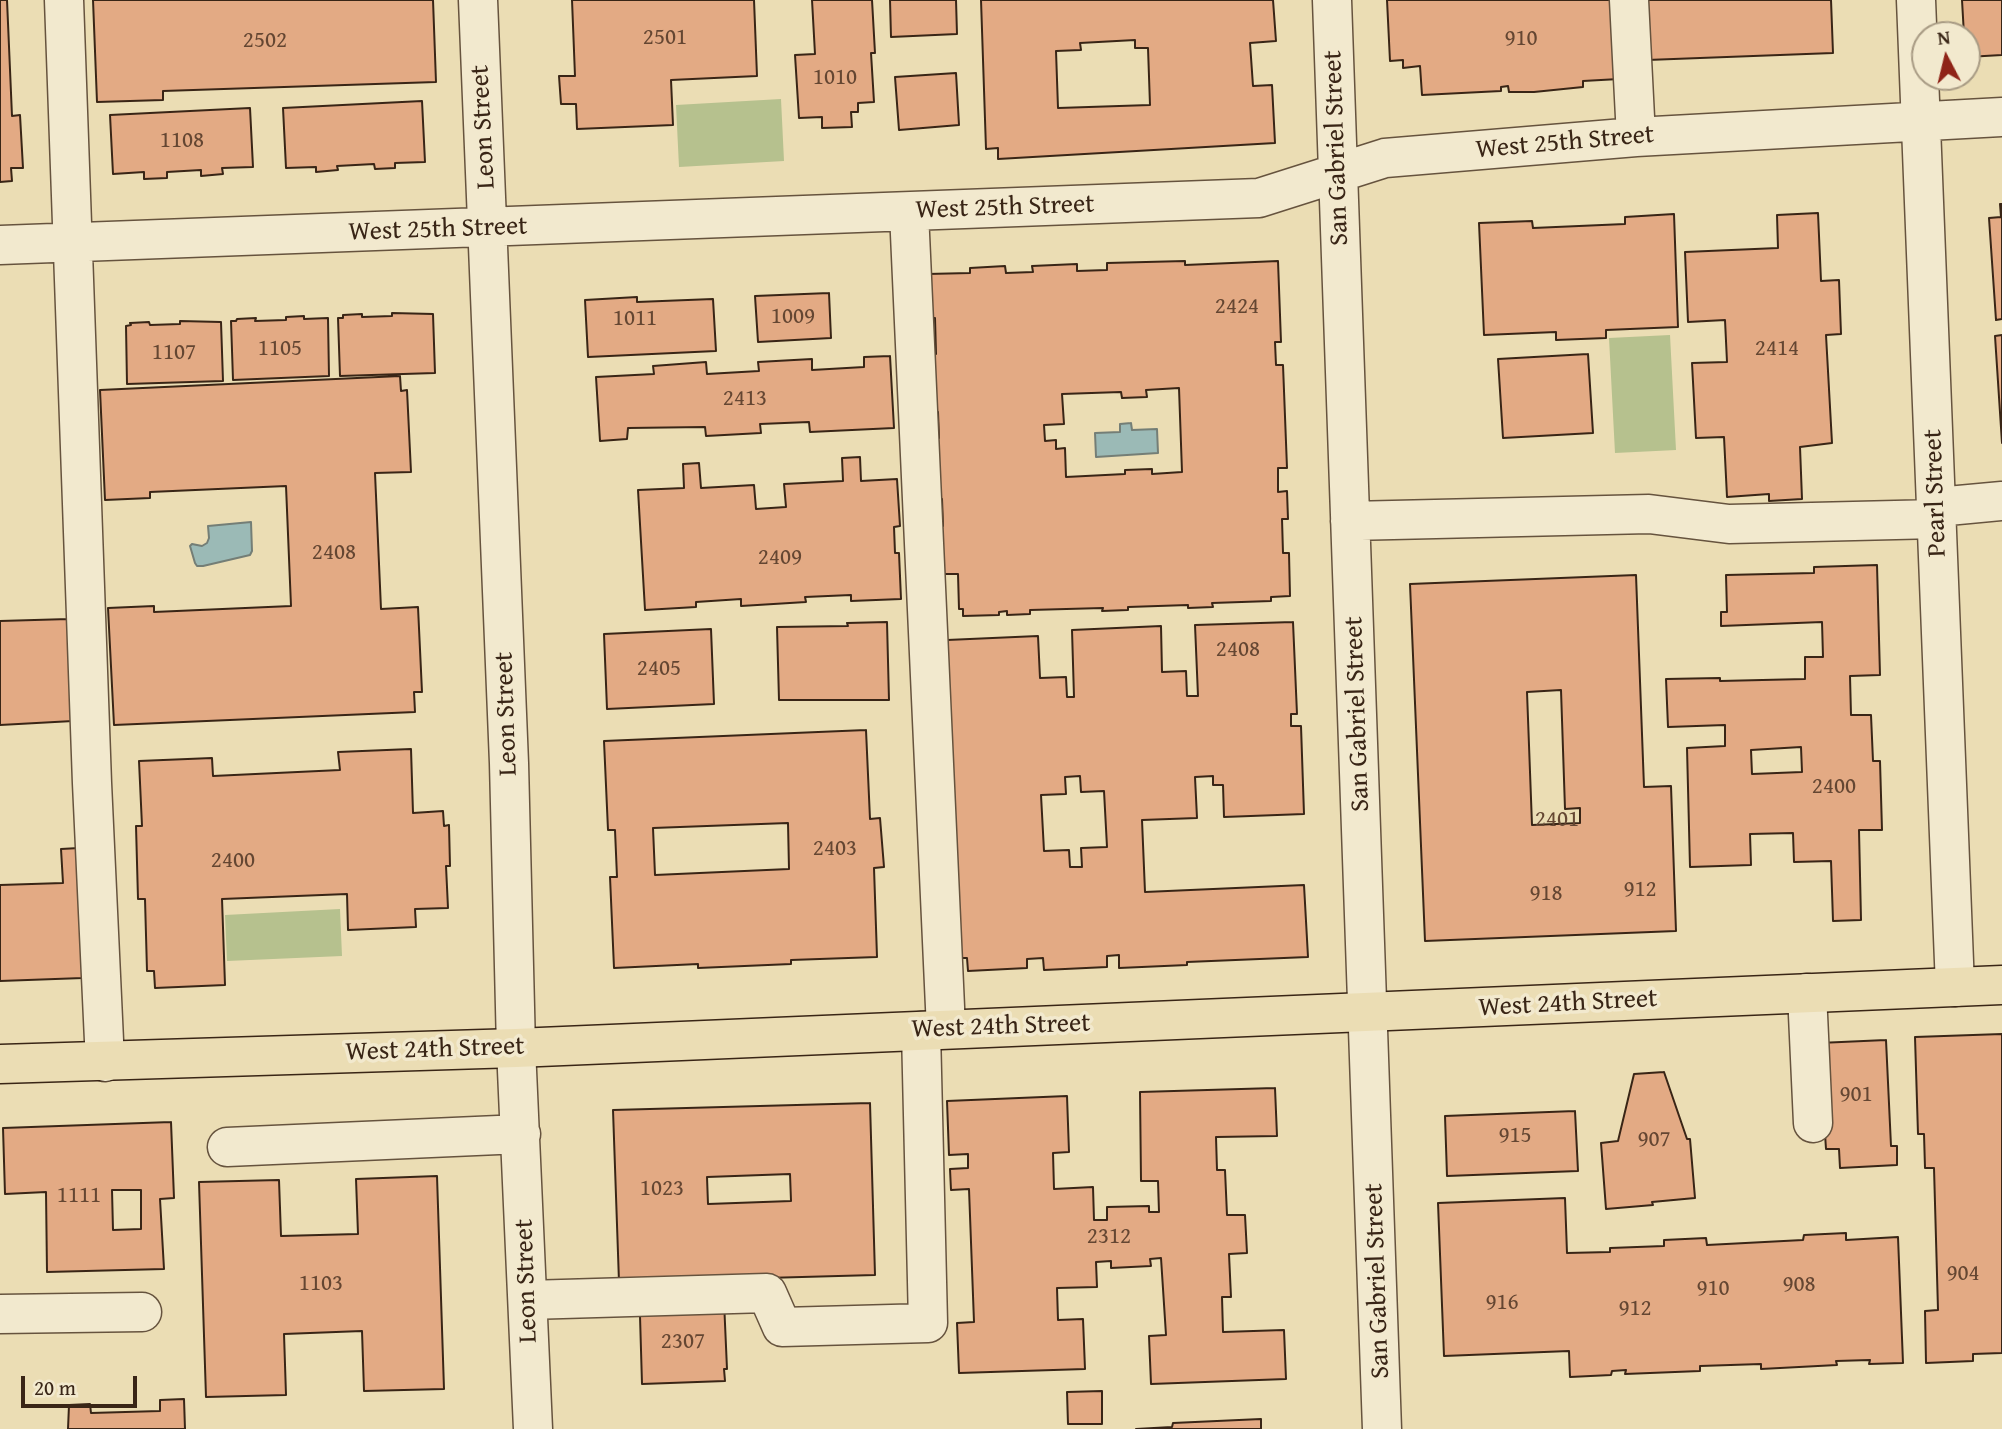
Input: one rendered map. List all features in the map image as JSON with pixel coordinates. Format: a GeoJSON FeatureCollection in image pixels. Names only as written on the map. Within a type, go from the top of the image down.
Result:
{"type":"FeatureCollection","features":[{"type":"Feature","properties":{"kind":"main road","name":"West 24th Street"},"geometry":{"type":"LineString","coordinates":[[0,1064],[516,1048],[2002,985]]}},
{"type":"Feature","properties":{"kind":"street"},"geometry":{"type":"LineString","coordinates":[[64,0],[92,783],[105,1062]]}},
{"type":"Feature","properties":{"kind":"street","name":"Leon Street"},"geometry":{"type":"LineString","coordinates":[[478,0],[509,763],[516,1048],[533,1429]]}},
{"type":"Feature","properties":{"kind":"street","name":"San Gabriel Street"},"geometry":{"type":"LineString","coordinates":[[1332,0],[1382,1429]]}},
{"type":"Feature","properties":{"kind":"street"},"geometry":{"type":"LineString","coordinates":[[1629,0],[1636,137]]}},
{"type":"Feature","properties":{"kind":"street","name":"Pearl Street"},"geometry":{"type":"LineString","coordinates":[[1916,0],[1923,121],[1955,987]]}},
{"type":"Feature","properties":{"kind":"street","name":"West 25th Street"},"geometry":{"type":"LineString","coordinates":[[0,245],[1259,198],[1385,158],[1636,137],[2002,117]]}},
{"type":"Feature","properties":{"kind":"street"},"geometry":{"type":"LineString","coordinates":[[528,1300],[767,1293],[782,1327],[928,1323],[934,1030],[909,212]]}},
{"type":"Feature","properties":{"kind":"street"},"geometry":{"type":"LineString","coordinates":[[1350,521],[1649,514],[1730,524],[1937,513],[2002,501]]}},
{"type":"Feature","properties":{"kind":"street"},"geometry":{"type":"LineString","coordinates":[[1807,993],[1813,1123]]}},
{"type":"Feature","properties":{"kind":"street"},"geometry":{"type":"LineString","coordinates":[[227,1147],[521,1134]]}},
{"type":"Feature","properties":{"kind":"street"},"geometry":{"type":"LineString","coordinates":[[0,1314],[142,1312]]}},
{"type":"Feature","properties":{"kind":"green space"},"geometry":{"type":"Polygon","coordinates":[[[781,99],[784,161],[679,167],[676,105],[781,99]]]}},
{"type":"Feature","properties":{"kind":"green space"},"geometry":{"type":"Polygon","coordinates":[[[1670,335],[1676,450],[1615,453],[1609,338],[1670,335]]]}},
{"type":"Feature","properties":{"kind":"green space"},"geometry":{"type":"Polygon","coordinates":[[[340,909],[342,956],[227,961],[225,915],[340,909]]]}},
{"type":"Feature","properties":{"kind":"water"},"geometry":{"type":"Polygon","coordinates":[[[1131,423],[1132,430],[1157,429],[1158,453],[1096,457],[1095,433],[1120,432],[1120,424],[1131,423]]]}},
{"type":"Feature","properties":{"kind":"water"},"geometry":{"type":"Polygon","coordinates":[[[251,522],[250,555],[197,566],[190,546],[207,543],[208,526],[251,522]]]}},
{"type":"Feature","properties":{"kind":"building"},"geometry":{"type":"Polygon","coordinates":[[[0,0],[7,0],[12,116],[20,115],[23,168],[11,168],[12,181],[0,182],[0,0]]]}},
{"type":"Feature","properties":{"kind":"building"},"geometry":{"type":"Polygon","coordinates":[[[93,0],[433,0],[436,82],[163,91],[163,100],[97,102],[93,0]]]}},
{"type":"Feature","properties":{"kind":"building"},"geometry":{"type":"Polygon","coordinates":[[[572,0],[754,0],[757,76],[671,80],[673,125],[577,129],[576,104],[561,104],[559,76],[575,76],[572,0]]]}},
{"type":"Feature","properties":{"kind":"building"},"geometry":{"type":"Polygon","coordinates":[[[812,0],[872,0],[874,102],[858,103],[858,112],[851,112],[852,127],[822,128],[822,117],[799,118],[795,55],[815,54],[812,0]]]}},
{"type":"Feature","properties":{"kind":"building"},"geometry":{"type":"Polygon","coordinates":[[[890,0],[956,0],[957,34],[891,37],[890,0]]]}},
{"type":"Feature","properties":{"kind":"building"},"geometry":{"type":"Polygon","coordinates":[[[981,0],[1273,0],[1276,41],[1250,43],[1253,86],[1272,85],[1275,143],[998,159],[998,148],[986,149],[981,0]],[[1135,40],[1080,43],[1081,50],[1056,51],[1058,108],[1150,105],[1148,48],[1135,48],[1135,40]]]}},
{"type":"Feature","properties":{"kind":"building"},"geometry":{"type":"Polygon","coordinates":[[[1387,0],[1616,0],[1619,79],[1583,81],[1583,87],[1534,92],[1509,92],[1508,86],[1501,87],[1501,91],[1422,95],[1420,66],[1403,68],[1403,60],[1390,61],[1387,0]]]}},
{"type":"Feature","properties":{"kind":"building"},"geometry":{"type":"Polygon","coordinates":[[[1640,0],[1831,0],[1833,53],[1647,60],[1640,0]]]}},
{"type":"Feature","properties":{"kind":"building"},"geometry":{"type":"Polygon","coordinates":[[[1962,0],[2002,0],[2002,55],[1981,56],[1981,21],[1963,21],[1962,0]]]}},
{"type":"Feature","properties":{"kind":"building"},"geometry":{"type":"Polygon","coordinates":[[[956,73],[959,125],[899,130],[895,77],[956,73]]]}},
{"type":"Feature","properties":{"kind":"building"},"geometry":{"type":"Polygon","coordinates":[[[422,101],[425,162],[395,163],[395,168],[375,169],[374,164],[337,166],[338,170],[316,172],[316,167],[286,168],[283,108],[422,101]]]}},
{"type":"Feature","properties":{"kind":"building"},"geometry":{"type":"Polygon","coordinates":[[[250,108],[253,167],[222,168],[223,174],[201,176],[201,170],[167,172],[167,178],[144,179],[144,172],[113,174],[110,115],[250,108]]]}},
{"type":"Feature","properties":{"kind":"building"},"geometry":{"type":"Polygon","coordinates":[[[2002,204],[2002,319],[1996,320],[1989,218],[2001,217],[2002,204]]]}},
{"type":"Feature","properties":{"kind":"building"},"geometry":{"type":"Polygon","coordinates":[[[1818,213],[1821,281],[1839,280],[1841,334],[1826,335],[1832,443],[1800,447],[1802,499],[1769,501],[1769,494],[1727,497],[1724,437],[1696,438],[1692,363],[1727,362],[1725,320],[1688,322],[1685,252],[1778,248],[1777,215],[1818,213]]]}},
{"type":"Feature","properties":{"kind":"building"},"geometry":{"type":"Polygon","coordinates":[[[1674,214],[1678,327],[1606,330],[1606,338],[1556,340],[1556,332],[1484,335],[1479,223],[1532,221],[1533,228],[1625,224],[1625,217],[1674,214]]]}},
{"type":"Feature","properties":{"kind":"building"},"geometry":{"type":"Polygon","coordinates":[[[1185,261],[1185,265],[1278,261],[1281,342],[1275,342],[1276,365],[1283,365],[1287,468],[1278,468],[1278,492],[1287,491],[1288,519],[1282,519],[1283,553],[1289,553],[1290,596],[1271,597],[1271,601],[1212,603],[1213,607],[1188,608],[1188,605],[1128,607],[1128,610],[1102,611],[1103,608],[1030,610],[1030,614],[1007,615],[1007,611],[999,612],[999,615],[963,616],[963,609],[959,609],[958,574],[939,574],[937,526],[943,526],[942,499],[935,500],[933,439],[939,438],[938,412],[932,412],[929,354],[936,354],[935,318],[928,318],[927,274],[970,273],[970,268],[1005,266],[1006,273],[1033,272],[1032,266],[1077,264],[1077,271],[1107,270],[1107,263],[1185,261]],[[1179,388],[1146,390],[1147,397],[1122,398],[1121,392],[1062,394],[1064,424],[1044,425],[1045,441],[1056,440],[1056,449],[1065,448],[1066,477],[1125,474],[1125,470],[1152,469],[1152,474],[1182,472],[1179,388]]]}},
{"type":"Feature","properties":{"kind":"building"},"geometry":{"type":"Polygon","coordinates":[[[829,293],[831,338],[758,342],[755,296],[829,293]]]}},
{"type":"Feature","properties":{"kind":"building"},"geometry":{"type":"Polygon","coordinates":[[[637,297],[637,302],[713,299],[716,351],[588,357],[585,300],[637,297]]]}},
{"type":"Feature","properties":{"kind":"building"},"geometry":{"type":"Polygon","coordinates":[[[392,313],[433,314],[435,373],[340,376],[338,318],[343,318],[343,315],[362,314],[362,317],[392,316],[392,313]]]}},
{"type":"Feature","properties":{"kind":"building"},"geometry":{"type":"Polygon","coordinates":[[[304,316],[304,319],[328,318],[329,376],[233,380],[231,321],[256,318],[255,321],[286,320],[286,317],[304,316]]]}},
{"type":"Feature","properties":{"kind":"building"},"geometry":{"type":"Polygon","coordinates":[[[180,321],[221,322],[223,381],[127,384],[126,326],[131,325],[130,323],[149,322],[150,325],[180,324],[180,321]]]}},
{"type":"Feature","properties":{"kind":"building"},"geometry":{"type":"Polygon","coordinates":[[[2002,335],[2002,443],[1995,336],[2002,335]]]}},
{"type":"Feature","properties":{"kind":"building"},"geometry":{"type":"Polygon","coordinates":[[[1588,354],[1593,433],[1503,438],[1498,359],[1588,354]]]}},
{"type":"Feature","properties":{"kind":"building"},"geometry":{"type":"Polygon","coordinates":[[[890,356],[894,428],[810,432],[809,422],[760,424],[761,433],[706,436],[705,427],[628,428],[627,439],[600,441],[596,377],[654,374],[653,366],[706,362],[707,374],[759,371],[758,362],[812,359],[812,370],[864,367],[864,357],[890,356]]]}},
{"type":"Feature","properties":{"kind":"building"},"geometry":{"type":"Polygon","coordinates":[[[400,376],[401,391],[407,390],[411,472],[375,473],[381,609],[418,607],[422,692],[414,692],[415,712],[114,725],[108,608],[154,606],[154,612],[291,606],[286,486],[150,492],[150,498],[105,500],[100,390],[400,376]]]}},
{"type":"Feature","properties":{"kind":"building"},"geometry":{"type":"Polygon","coordinates":[[[860,457],[861,481],[897,479],[900,526],[894,527],[895,553],[899,553],[901,599],[851,601],[851,595],[805,597],[806,602],[741,606],[741,599],[696,602],[696,607],[645,610],[638,490],[684,488],[683,464],[699,463],[701,488],[754,485],[756,509],[786,507],[784,484],[843,481],[842,458],[860,457]]]}},
{"type":"Feature","properties":{"kind":"building"},"geometry":{"type":"Polygon","coordinates":[[[1877,565],[1880,675],[1850,676],[1851,715],[1871,715],[1873,761],[1880,761],[1882,830],[1859,830],[1861,920],[1833,921],[1831,861],[1794,862],[1793,833],[1750,834],[1751,865],[1690,867],[1687,748],[1725,746],[1725,725],[1668,727],[1666,679],[1805,679],[1805,657],[1823,657],[1822,622],[1721,626],[1721,612],[1727,612],[1726,575],[1814,573],[1814,567],[1877,565]],[[1801,747],[1751,750],[1752,774],[1802,772],[1801,747]]]}},
{"type":"Feature","properties":{"kind":"building"},"geometry":{"type":"Polygon","coordinates":[[[1636,575],[1644,787],[1671,786],[1676,931],[1425,941],[1410,584],[1636,575]],[[1561,690],[1527,692],[1532,825],[1580,823],[1580,808],[1565,809],[1561,690]]]}},
{"type":"Feature","properties":{"kind":"building"},"geometry":{"type":"Polygon","coordinates":[[[69,619],[73,721],[0,725],[0,621],[69,619]]]}},
{"type":"Feature","properties":{"kind":"building"},"geometry":{"type":"Polygon","coordinates":[[[887,622],[889,700],[779,700],[777,627],[848,626],[847,623],[887,622]]]}},
{"type":"Feature","properties":{"kind":"building"},"geometry":{"type":"Polygon","coordinates":[[[1293,622],[1297,714],[1291,714],[1291,726],[1301,726],[1304,814],[1224,817],[1223,785],[1213,785],[1213,776],[1195,777],[1197,818],[1142,820],[1145,892],[1304,885],[1308,957],[1119,968],[1119,955],[1107,956],[1107,967],[1044,970],[1043,958],[1027,959],[1027,968],[968,971],[967,958],[958,958],[947,640],[1038,636],[1040,678],[1066,677],[1067,697],[1074,697],[1072,630],[1161,626],[1162,672],[1186,671],[1187,696],[1198,696],[1195,625],[1293,622]],[[1080,776],[1065,777],[1066,794],[1041,795],[1044,851],[1069,850],[1070,867],[1082,867],[1081,848],[1107,847],[1104,791],[1081,792],[1080,776]]]}},
{"type":"Feature","properties":{"kind":"building"},"geometry":{"type":"Polygon","coordinates":[[[711,629],[714,704],[607,709],[604,634],[711,629]]]}},
{"type":"Feature","properties":{"kind":"building"},"geometry":{"type":"Polygon","coordinates":[[[866,730],[870,819],[880,818],[884,867],[874,868],[877,957],[791,960],[791,964],[698,968],[698,964],[614,968],[610,877],[617,877],[615,830],[608,830],[604,741],[866,730]],[[788,823],[653,828],[655,875],[789,869],[788,823]]]}},
{"type":"Feature","properties":{"kind":"building"},"geometry":{"type":"Polygon","coordinates":[[[411,749],[413,813],[443,811],[444,826],[449,825],[450,866],[446,866],[448,908],[415,909],[416,927],[348,930],[347,894],[222,899],[225,985],[155,988],[154,971],[147,971],[145,899],[138,899],[136,826],[142,826],[139,761],[212,758],[213,776],[340,770],[338,752],[411,749]]]}},
{"type":"Feature","properties":{"kind":"building"},"geometry":{"type":"Polygon","coordinates":[[[79,848],[83,978],[0,981],[0,885],[63,883],[61,849],[79,848]]]}},
{"type":"Feature","properties":{"kind":"building"},"geometry":{"type":"Polygon","coordinates":[[[2002,1034],[2002,1353],[1973,1354],[1973,1361],[1926,1363],[1925,1311],[1938,1310],[1934,1168],[1925,1168],[1924,1134],[1918,1134],[1915,1037],[2002,1034]]]}},
{"type":"Feature","properties":{"kind":"building"},"geometry":{"type":"Polygon","coordinates":[[[1886,1040],[1891,1146],[1897,1146],[1897,1165],[1840,1168],[1839,1149],[1826,1149],[1819,1043],[1886,1040]]]}},
{"type":"Feature","properties":{"kind":"building"},"geometry":{"type":"Polygon","coordinates":[[[1664,1072],[1687,1139],[1690,1139],[1695,1198],[1606,1209],[1601,1143],[1618,1141],[1634,1074],[1664,1072]]]}},
{"type":"Feature","properties":{"kind":"building"},"geometry":{"type":"Polygon","coordinates":[[[1275,1088],[1277,1136],[1216,1137],[1217,1170],[1225,1170],[1227,1215],[1245,1215],[1247,1253],[1229,1254],[1231,1297],[1222,1297],[1223,1332],[1284,1330],[1286,1379],[1151,1384],[1149,1336],[1166,1335],[1161,1258],[1150,1259],[1151,1266],[1111,1268],[1111,1261],[1096,1262],[1097,1287],[1057,1288],[1058,1320],[1083,1319],[1085,1369],[959,1373],[957,1323],[974,1322],[969,1189],[951,1190],[950,1169],[968,1168],[968,1154],[949,1155],[947,1101],[1067,1096],[1069,1152],[1053,1153],[1054,1189],[1093,1187],[1094,1220],[1107,1220],[1107,1207],[1149,1206],[1149,1212],[1159,1212],[1158,1181],[1141,1181],[1140,1092],[1275,1088]]]}},
{"type":"Feature","properties":{"kind":"building"},"geometry":{"type":"Polygon","coordinates":[[[870,1103],[875,1275],[619,1282],[613,1110],[870,1103]],[[790,1174],[707,1177],[708,1204],[791,1201],[790,1174]]]}},
{"type":"Feature","properties":{"kind":"building"},"geometry":{"type":"Polygon","coordinates":[[[1575,1111],[1578,1171],[1447,1176],[1445,1116],[1575,1111]]]}},
{"type":"Feature","properties":{"kind":"building"},"geometry":{"type":"Polygon","coordinates":[[[171,1122],[174,1198],[160,1199],[164,1269],[47,1272],[46,1192],[5,1194],[3,1128],[171,1122]],[[112,1190],[113,1230],[141,1229],[141,1190],[112,1190]]]}},
{"type":"Feature","properties":{"kind":"building"},"geometry":{"type":"Polygon","coordinates":[[[437,1176],[444,1389],[364,1391],[362,1331],[284,1334],[286,1395],[206,1397],[199,1182],[279,1180],[281,1236],[358,1234],[356,1179],[437,1176]]]}},
{"type":"Feature","properties":{"kind":"building"},"geometry":{"type":"Polygon","coordinates":[[[1565,1198],[1567,1253],[1664,1246],[1664,1240],[1706,1238],[1707,1245],[1803,1240],[1804,1235],[1846,1233],[1846,1240],[1898,1237],[1903,1363],[1836,1361],[1837,1365],[1761,1369],[1761,1364],[1700,1366],[1700,1371],[1625,1374],[1626,1370],[1612,1371],[1611,1375],[1570,1377],[1569,1351],[1444,1356],[1438,1203],[1565,1198]]]}},
{"type":"Feature","properties":{"kind":"building"},"geometry":{"type":"Polygon","coordinates":[[[724,1301],[727,1369],[724,1369],[725,1381],[642,1384],[640,1316],[724,1301]]]}},
{"type":"Feature","properties":{"kind":"building"},"geometry":{"type":"Polygon","coordinates":[[[1102,1391],[1102,1424],[1068,1424],[1067,1392],[1102,1391]]]}},
{"type":"Feature","properties":{"kind":"building"},"geometry":{"type":"Polygon","coordinates":[[[184,1399],[185,1429],[68,1429],[69,1405],[90,1404],[91,1413],[160,1411],[160,1400],[184,1399]]]}},
{"type":"Feature","properties":{"kind":"building"},"geometry":{"type":"Polygon","coordinates":[[[1261,1419],[1261,1429],[1136,1429],[1172,1427],[1173,1423],[1261,1419]]]}}]}
